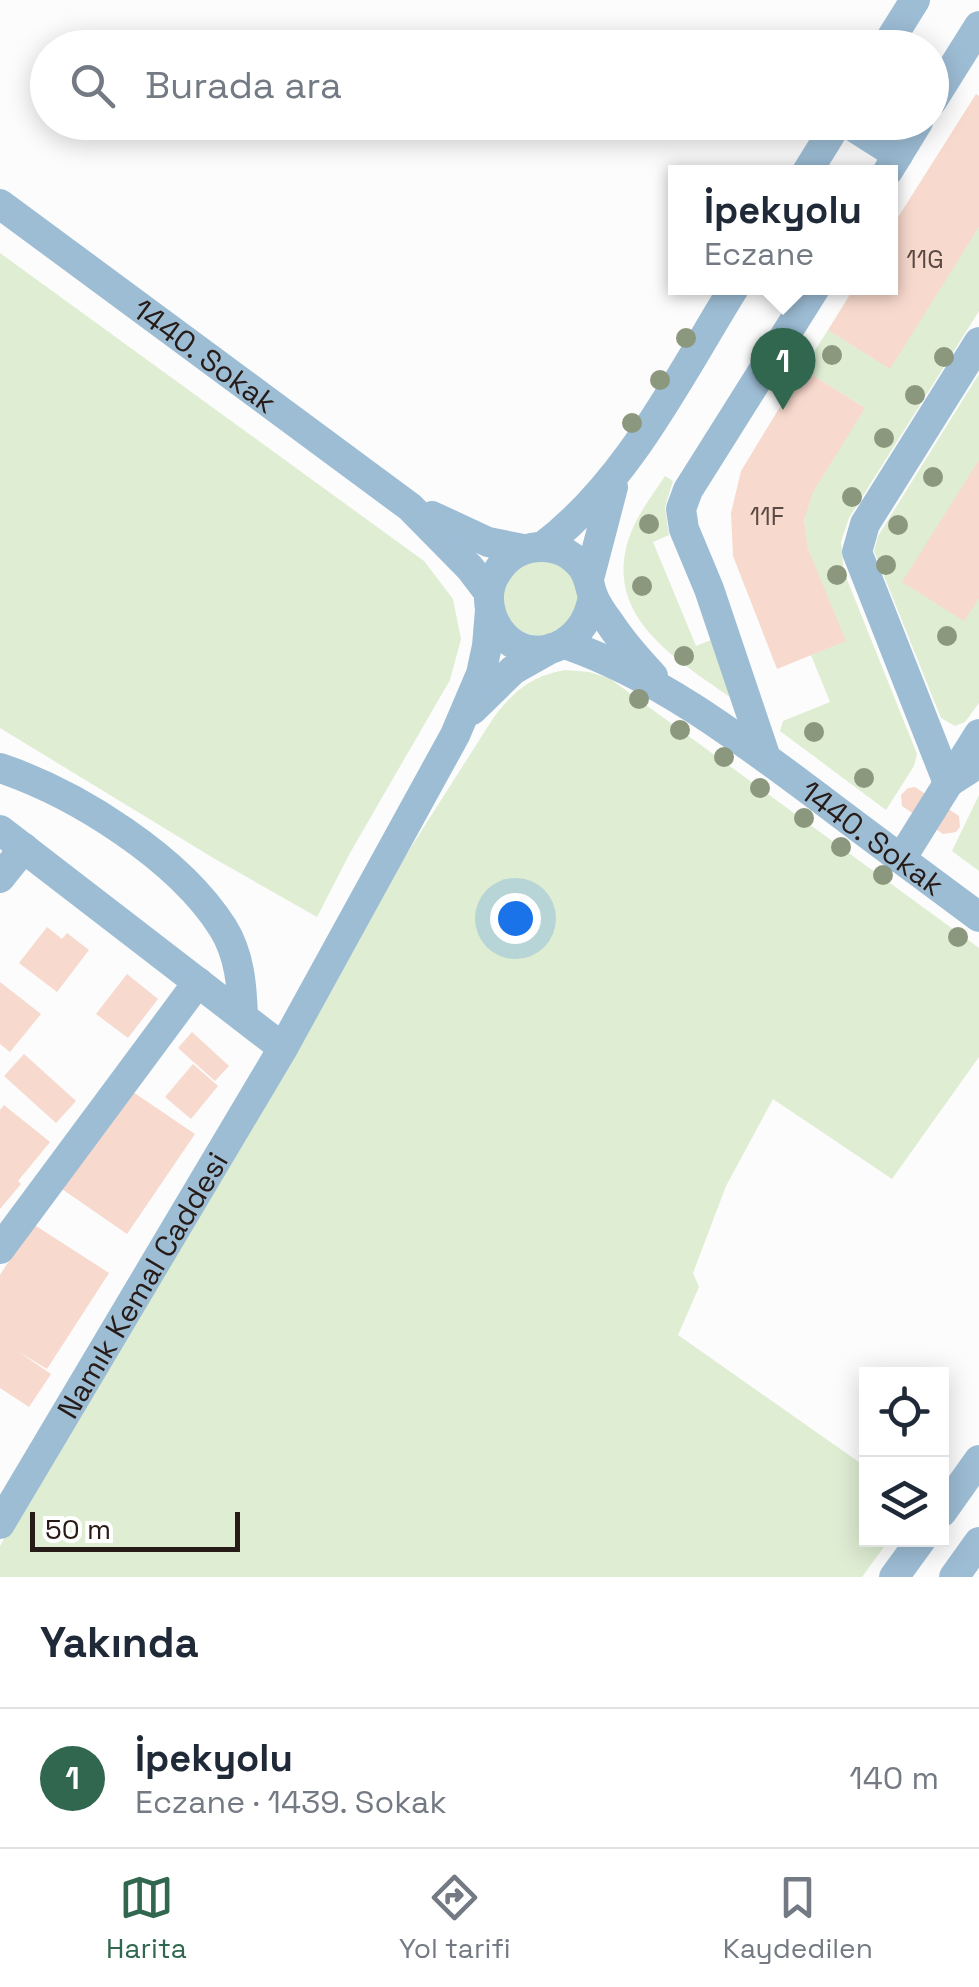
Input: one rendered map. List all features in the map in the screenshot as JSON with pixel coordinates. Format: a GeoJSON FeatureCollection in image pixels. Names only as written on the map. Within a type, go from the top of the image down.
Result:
{"type":"FeatureCollection","features":[{"type":"Feature","properties":{"kind":"street"},"geometry":{"type":"LineString","coordinates":[[897,30],[916,0]]}},
{"type":"Feature","properties":{"kind":"street"},"geometry":{"type":"LineString","coordinates":[[949,75],[979,26]]}},
{"type":"Feature","properties":{"kind":"street"},"geometry":{"type":"LineString","coordinates":[[812,165],[829,140]]}},
{"type":"Feature","properties":{"kind":"street"},"geometry":{"type":"LineString","coordinates":[[863,140],[892,164],[907,140]]}},
{"type":"Feature","properties":{"kind":"street","name":"1440. Sokak"},"geometry":{"type":"LineString","coordinates":[[0,204],[410,507]]}},
{"type":"Feature","properties":{"kind":"street"},"geometry":{"type":"LineString","coordinates":[[463,719],[481,674],[494,576],[503,562],[533,548],[588,509],[617,475],[730,295]]}},
{"type":"Feature","properties":{"kind":"street"},"geometry":{"type":"LineString","coordinates":[[766,758],[709,589],[684,528],[681,509],[688,490],[811,295]]}},
{"type":"Feature","properties":{"kind":"street"},"geometry":{"type":"LineString","coordinates":[[948,783],[860,565],[857,545],[865,524],[979,342]]}},
{"type":"Feature","properties":{"kind":"street"},"geometry":{"type":"LineString","coordinates":[[463,719],[513,670],[584,628],[591,612],[591,587],[617,475]]}},
{"type":"Feature","properties":{"kind":"street"},"geometry":{"type":"LineString","coordinates":[[410,507],[476,538],[567,553],[580,564],[617,635],[665,689]]}},
{"type":"Feature","properties":{"kind":"street"},"geometry":{"type":"LineString","coordinates":[[410,507],[470,568],[489,601],[496,626],[508,638],[522,647],[558,646],[614,663],[665,689]]}},
{"type":"Feature","properties":{"kind":"street","name":"1440. Sokak"},"geometry":{"type":"LineString","coordinates":[[665,689],[766,758],[979,917]]}},
{"type":"Feature","properties":{"kind":"street","name":"Namık Kemal Caddesi"},"geometry":{"type":"LineString","coordinates":[[0,1524],[283,1048],[463,719]]}},
{"type":"Feature","properties":{"kind":"street"},"geometry":{"type":"LineString","coordinates":[[900,859],[979,734]]}},
{"type":"Feature","properties":{"kind":"street"},"geometry":{"type":"LineString","coordinates":[[948,783],[979,763]]}},
{"type":"Feature","properties":{"kind":"street"},"geometry":{"type":"LineString","coordinates":[[0,768],[69,798],[147,849],[191,889],[224,930],[242,976],[243,1018]]}},
{"type":"Feature","properties":{"kind":"street"},"geometry":{"type":"LineString","coordinates":[[0,878],[12,839],[283,1048]]}},
{"type":"Feature","properties":{"kind":"street"},"geometry":{"type":"LineString","coordinates":[[0,1249],[198,982]]}},
{"type":"Feature","properties":{"kind":"street"},"geometry":{"type":"LineString","coordinates":[[949,1502],[979,1460]]}},
{"type":"Feature","properties":{"kind":"street"},"geometry":{"type":"LineString","coordinates":[[954,1577],[979,1542]]}},
{"type":"Feature","properties":{"kind":"street"},"geometry":{"type":"LineString","coordinates":[[894,1577],[917,1547]]}},
{"type":"Feature","properties":{"kind":"green space"},"geometry":{"type":"Polygon","coordinates":[[[979,227],[979,311],[849,518],[841,542],[844,572],[917,754],[914,766],[886,810],[780,731],[783,721],[830,702],[811,655],[845,641],[812,562],[805,516],[822,474],[865,408],[803,369],[828,330],[889,368],[979,227]]]}},
{"type":"Feature","properties":{"kind":"green space"},"geometry":{"type":"Polygon","coordinates":[[[0,253],[424,561],[453,599],[461,639],[450,680],[317,917],[0,728],[0,253]]]}},
{"type":"Feature","properties":{"kind":"green space"},"geometry":{"type":"Polygon","coordinates":[[[979,374],[979,703],[965,722],[955,726],[941,718],[874,551],[878,536],[979,374]]]}},
{"type":"Feature","properties":{"kind":"green space"},"geometry":{"type":"Polygon","coordinates":[[[665,476],[673,481],[665,507],[669,535],[653,542],[696,646],[711,640],[736,701],[668,652],[634,611],[625,587],[624,560],[632,530],[665,476]]]}},
{"type":"Feature","properties":{"kind":"green space"},"geometry":{"type":"Polygon","coordinates":[[[540,560],[567,571],[578,598],[567,625],[540,636],[513,625],[502,598],[513,571],[540,560]]]}},
{"type":"Feature","properties":{"kind":"green space"},"geometry":{"type":"Polygon","coordinates":[[[565,670],[609,678],[979,948],[979,1057],[892,1179],[773,1099],[726,1186],[693,1273],[699,1287],[678,1335],[859,1462],[859,1547],[884,1547],[862,1577],[0,1577],[0,1546],[283,1048],[494,717],[524,686],[565,670]]]}},
{"type":"Feature","properties":{"kind":"green space"},"geometry":{"type":"Polygon","coordinates":[[[979,795],[979,871],[952,851],[979,795]]]}},
{"type":"Feature","properties":{"kind":"building"},"geometry":{"type":"Polygon","coordinates":[[[976,94],[979,96],[979,227],[890,369],[828,330],[850,295],[898,295],[898,217],[976,94]]]}},
{"type":"Feature","properties":{"kind":"building"},"geometry":{"type":"Polygon","coordinates":[[[803,369],[865,408],[813,492],[804,520],[808,549],[846,641],[777,669],[733,556],[731,513],[741,471],[803,369]]]}},
{"type":"Feature","properties":{"kind":"building"},"geometry":{"type":"Polygon","coordinates":[[[979,460],[979,598],[964,621],[902,582],[979,460]]]}},
{"type":"Feature","properties":{"kind":"building"},"geometry":{"type":"Polygon","coordinates":[[[915,787],[959,816],[960,827],[956,832],[943,834],[902,806],[901,795],[915,787]]]}},
{"type":"Feature","properties":{"kind":"building"},"geometry":{"type":"Polygon","coordinates":[[[47,927],[62,939],[67,933],[89,950],[57,992],[19,963],[47,927]]]}},
{"type":"Feature","properties":{"kind":"building"},"geometry":{"type":"Polygon","coordinates":[[[127,974],[158,999],[128,1038],[96,1014],[127,974]]]}},
{"type":"Feature","properties":{"kind":"building"},"geometry":{"type":"Polygon","coordinates":[[[0,982],[41,1014],[10,1052],[0,1044],[0,982]]]}},
{"type":"Feature","properties":{"kind":"building"},"geometry":{"type":"Polygon","coordinates":[[[192,1032],[229,1066],[215,1081],[178,1048],[192,1032]]]}},
{"type":"Feature","properties":{"kind":"building"},"geometry":{"type":"Polygon","coordinates":[[[24,1054],[76,1101],[56,1123],[4,1076],[24,1054]]]}},
{"type":"Feature","properties":{"kind":"building"},"geometry":{"type":"Polygon","coordinates":[[[193,1064],[218,1086],[191,1119],[165,1097],[193,1064]]]}},
{"type":"Feature","properties":{"kind":"building"},"geometry":{"type":"Polygon","coordinates":[[[130,1090],[195,1134],[127,1234],[62,1189],[130,1090]]]}},
{"type":"Feature","properties":{"kind":"building"},"geometry":{"type":"Polygon","coordinates":[[[4,1105],[50,1142],[0,1209],[0,1110],[4,1105]]]}},
{"type":"Feature","properties":{"kind":"building"},"geometry":{"type":"Polygon","coordinates":[[[33,1224],[109,1273],[47,1369],[19,1352],[51,1374],[29,1407],[0,1388],[0,1275],[33,1224]]]}},
{"type":"Feature","properties":{"kind":"place","name":"İpekyolu"},"geometry":{"type":"Point","coordinates":[783,410]}}]}
